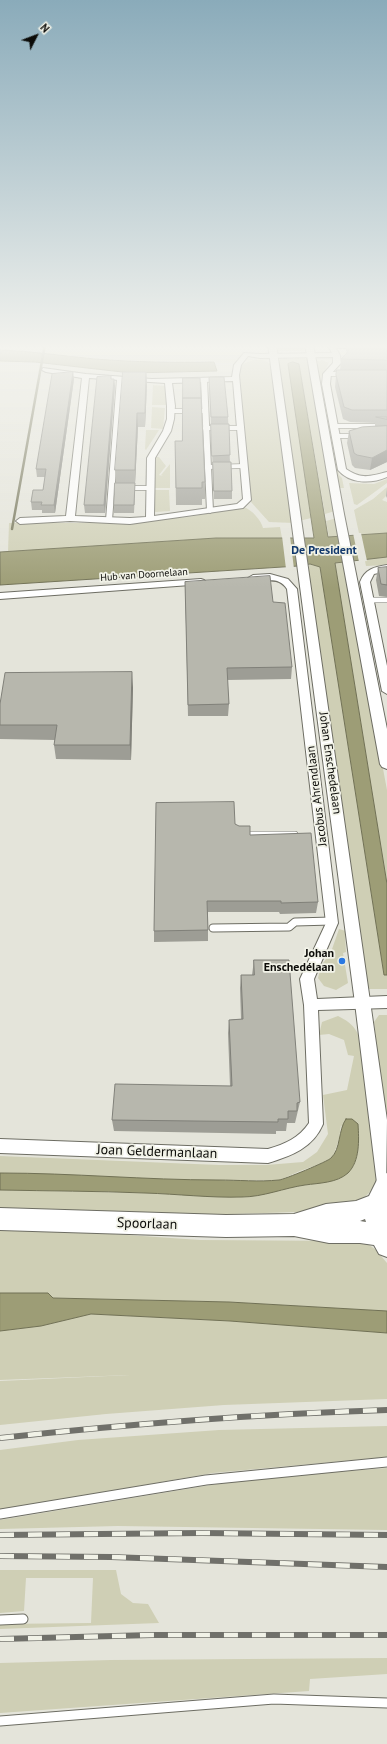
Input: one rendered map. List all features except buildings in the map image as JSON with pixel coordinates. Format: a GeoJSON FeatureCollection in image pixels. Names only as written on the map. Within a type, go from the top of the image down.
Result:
{"type":"FeatureCollection","features":[{"type":"Feature","properties":{"kind":"main road"},"geometry":{"type":"LineString","coordinates":[[384,1241],[376,1220],[376,1204],[386,1183]]}},
{"type":"Feature","properties":{"kind":"main road","name":"Spoorlaan"},"geometry":{"type":"LineString","coordinates":[[294,1225],[326,1215],[356,1212],[376,1204]]}},
{"type":"Feature","properties":{"kind":"main road","name":"Spoorlaan"},"geometry":{"type":"LineString","coordinates":[[0,1219],[226,1226],[294,1225],[329,1232],[360,1232],[384,1241]]}},
{"type":"Feature","properties":{"kind":"street"},"geometry":{"type":"LineString","coordinates":[[70,518],[80,425]]}},
{"type":"Feature","properties":{"kind":"street"},"geometry":{"type":"LineString","coordinates":[[109,520],[114,488],[117,425]]}},
{"type":"Feature","properties":{"kind":"street"},"geometry":{"type":"LineString","coordinates":[[150,518],[151,458],[169,425]]}},
{"type":"Feature","properties":{"kind":"street","name":"Johan Enschedelaan"},"geometry":{"type":"LineString","coordinates":[[284,425],[363,1003],[386,1183]]}},
{"type":"Feature","properties":{"kind":"street"},"geometry":{"type":"LineString","coordinates":[[323,425],[337,506],[350,566],[387,764]]}},
{"type":"Feature","properties":{"kind":"street"},"geometry":{"type":"LineString","coordinates":[[334,426],[342,470],[351,477],[370,480],[387,474]]}},
{"type":"Feature","properties":{"kind":"street"},"geometry":{"type":"LineString","coordinates":[[206,428],[210,511]]}},
{"type":"Feature","properties":{"kind":"street"},"geometry":{"type":"LineString","coordinates":[[20,521],[70,518],[130,521],[240,506],[247,500],[242,428]]}},
{"type":"Feature","properties":{"kind":"street"},"geometry":{"type":"LineString","coordinates":[[387,568],[372,571],[366,576],[365,582],[387,691]]}},
{"type":"Feature","properties":{"kind":"street","name":"Jacobus Ahrendlaan"},"geometry":{"type":"LineString","coordinates":[[246,578],[280,578],[288,582],[292,589],[317,834],[332,921]]}},
{"type":"Feature","properties":{"kind":"street","name":"Hub van Doornelaan"},"geometry":{"type":"LineString","coordinates":[[0,596],[214,581]]}},
{"type":"Feature","properties":{"kind":"street"},"geometry":{"type":"LineString","coordinates":[[332,921],[307,979],[311,1005],[387,1002]]}},
{"type":"Feature","properties":{"kind":"street","name":"Joan Geldermanlaan"},"geometry":{"type":"LineString","coordinates":[[0,1146],[268,1156],[292,1149],[309,1136],[316,1124],[311,1005]]}},
{"type":"Feature","properties":{"kind":"lane"},"geometry":{"type":"LineString","coordinates":[[334,426],[387,426]]}},
{"type":"Feature","properties":{"kind":"lane"},"geometry":{"type":"LineString","coordinates":[[206,428],[242,428]]}},
{"type":"Feature","properties":{"kind":"lane"},"geometry":{"type":"LineString","coordinates":[[336,436],[365,436]]}},
{"type":"Feature","properties":{"kind":"lane"},"geometry":{"type":"LineString","coordinates":[[207,467],[245,466]]}},
{"type":"Feature","properties":{"kind":"lane"},"geometry":{"type":"LineString","coordinates":[[122,488],[150,488]]}},
{"type":"Feature","properties":{"kind":"lane"},"geometry":{"type":"LineString","coordinates":[[368,600],[387,600]]}},
{"type":"Feature","properties":{"kind":"lane"},"geometry":{"type":"LineString","coordinates":[[239,834],[298,834]]}},
{"type":"Feature","properties":{"kind":"lane"},"geometry":{"type":"LineString","coordinates":[[213,928],[289,928],[295,922],[332,921]]}},
{"type":"Feature","properties":{"kind":"lane"},"geometry":{"type":"LineString","coordinates":[[0,1514],[206,1480],[387,1462]]}},
{"type":"Feature","properties":{"kind":"lane"},"geometry":{"type":"LineString","coordinates":[[0,1620],[23,1619]]}},
{"type":"Feature","properties":{"kind":"lane"},"geometry":{"type":"LineString","coordinates":[[0,1721],[274,1699],[387,1703]]}},
{"type":"Feature","properties":{"kind":"shaded area"},"geometry":{"type":"Polygon","coordinates":[[[151,425],[163,425],[163,429],[151,428],[151,425]]]}},
{"type":"Feature","properties":{"kind":"shaded area"},"geometry":{"type":"Polygon","coordinates":[[[244,425],[280,425],[294,523],[269,522],[251,502],[244,425]]]}},
{"type":"Feature","properties":{"kind":"shaded area"},"geometry":{"type":"Polygon","coordinates":[[[286,425],[298,425],[311,518],[299,521],[286,425]]]}},
{"type":"Feature","properties":{"kind":"shaded area"},"geometry":{"type":"Polygon","coordinates":[[[297,425],[309,425],[328,537],[387,533],[387,557],[335,563],[387,884],[387,975],[384,975],[320,567],[310,564],[0,585],[0,552],[216,538],[314,538],[297,425]]]}},
{"type":"Feature","properties":{"kind":"shaded area"},"geometry":{"type":"Polygon","coordinates":[[[310,425],[320,425],[335,511],[325,514],[310,425]]]}},
{"type":"Feature","properties":{"kind":"shaded area"},"geometry":{"type":"Polygon","coordinates":[[[325,425],[329,425],[339,475],[342,478],[344,488],[337,488],[325,425]]]}},
{"type":"Feature","properties":{"kind":"shaded area"},"geometry":{"type":"Polygon","coordinates":[[[146,430],[159,430],[146,450],[145,449],[146,430]]]}},
{"type":"Feature","properties":{"kind":"shaded area"},"geometry":{"type":"Polygon","coordinates":[[[156,457],[159,457],[166,466],[159,475],[163,476],[161,475],[170,464],[170,488],[154,488],[156,457]]]}},
{"type":"Feature","properties":{"kind":"shaded area"},"geometry":{"type":"Polygon","coordinates":[[[387,479],[387,483],[357,505],[354,504],[349,483],[374,484],[387,479]]]}},
{"type":"Feature","properties":{"kind":"shaded area"},"geometry":{"type":"Polygon","coordinates":[[[387,487],[387,495],[382,500],[387,502],[387,565],[366,566],[354,510],[373,499],[387,487]]]}},
{"type":"Feature","properties":{"kind":"shaded area"},"geometry":{"type":"Polygon","coordinates":[[[154,490],[169,490],[170,511],[153,511],[154,490]]]}},
{"type":"Feature","properties":{"kind":"shaded area"},"geometry":{"type":"Polygon","coordinates":[[[244,507],[256,516],[263,528],[280,527],[282,538],[216,538],[8,552],[9,523],[115,523],[188,517],[244,507]]]}},
{"type":"Feature","properties":{"kind":"shaded area"},"geometry":{"type":"Polygon","coordinates":[[[337,518],[339,536],[329,537],[326,521],[337,518]]]}},
{"type":"Feature","properties":{"kind":"shaded area"},"geometry":{"type":"Polygon","coordinates":[[[344,561],[387,790],[387,884],[335,563],[344,561]]]}},
{"type":"Feature","properties":{"kind":"shaded area"},"geometry":{"type":"Polygon","coordinates":[[[309,564],[320,567],[384,975],[387,975],[387,989],[369,989],[365,986],[307,569],[309,569],[309,564]]]}},
{"type":"Feature","properties":{"kind":"shaded area"},"geometry":{"type":"Polygon","coordinates":[[[339,929],[349,932],[345,933],[346,952],[343,953],[348,983],[336,990],[324,986],[318,978],[321,966],[331,952],[339,929]]]}},
{"type":"Feature","properties":{"kind":"shaded area"},"geometry":{"type":"Polygon","coordinates":[[[379,1015],[387,1015],[387,1135],[374,1022],[379,1015]]]}},
{"type":"Feature","properties":{"kind":"shaded area"},"geometry":{"type":"Polygon","coordinates":[[[338,1016],[354,1028],[363,1046],[379,1177],[369,1193],[361,1200],[325,1209],[297,1212],[200,1215],[0,1208],[0,1190],[244,1197],[337,1179],[347,1173],[354,1164],[341,1125],[339,1139],[333,1157],[326,1162],[280,1180],[161,1180],[0,1173],[0,1156],[219,1165],[266,1165],[303,1162],[317,1152],[328,1134],[323,1095],[347,1090],[354,1056],[348,1055],[344,1040],[329,1034],[319,1035],[322,1022],[338,1016]]]}},
{"type":"Feature","properties":{"kind":"shaded area"},"geometry":{"type":"Polygon","coordinates":[[[346,1119],[352,1119],[358,1124],[358,1150],[355,1163],[344,1176],[328,1182],[297,1186],[250,1197],[218,1197],[127,1192],[0,1190],[0,1173],[191,1180],[279,1180],[323,1163],[331,1158],[338,1145],[343,1123],[346,1119]]]}},
{"type":"Feature","properties":{"kind":"shaded area"},"geometry":{"type":"Polygon","coordinates":[[[0,1229],[98,1233],[200,1240],[350,1241],[368,1244],[376,1250],[387,1263],[387,1311],[229,1302],[53,1298],[48,1293],[0,1293],[0,1229]]]}},
{"type":"Feature","properties":{"kind":"shaded area"},"geometry":{"type":"Polygon","coordinates":[[[0,1293],[48,1293],[53,1298],[229,1302],[387,1311],[387,1333],[230,1321],[91,1314],[41,1326],[0,1331],[0,1293]]]}},
{"type":"Feature","properties":{"kind":"shaded area"},"geometry":{"type":"Polygon","coordinates":[[[91,1314],[230,1321],[387,1333],[387,1399],[224,1405],[106,1414],[0,1425],[0,1381],[130,1375],[0,1380],[0,1331],[41,1326],[91,1314]]]}},
{"type":"Feature","properties":{"kind":"shaded area"},"geometry":{"type":"Polygon","coordinates":[[[387,1426],[387,1457],[213,1473],[0,1510],[0,1450],[78,1440],[219,1430],[387,1426]]]}},
{"type":"Feature","properties":{"kind":"shaded area"},"geometry":{"type":"Polygon","coordinates":[[[387,1468],[387,1530],[118,1526],[0,1529],[0,1520],[247,1479],[387,1468]]]}},
{"type":"Feature","properties":{"kind":"shaded area"},"geometry":{"type":"Polygon","coordinates":[[[0,1570],[116,1570],[121,1594],[133,1603],[148,1604],[159,1623],[0,1629],[0,1624],[91,1623],[93,1578],[26,1578],[24,1611],[0,1613],[0,1570]]]}},
{"type":"Feature","properties":{"kind":"shaded area"},"geometry":{"type":"Polygon","coordinates":[[[387,1658],[387,1674],[310,1679],[309,1691],[0,1713],[0,1663],[111,1660],[387,1658]]]}},
{"type":"Feature","properties":{"kind":"pier"},"geometry":{"type":"Polygon","coordinates":[[[353,533],[361,533],[367,561],[359,562],[353,533]]]}},
{"type":"Feature","properties":{"kind":"pier"},"geometry":{"type":"Polygon","coordinates":[[[282,536],[290,536],[294,569],[286,569],[282,536]]]}},
{"type":"Feature","properties":{"kind":"waterway"},"geometry":{"type":"LineString","coordinates":[[12,529],[30,425]]}},
{"type":"Feature","properties":{"kind":"railway"},"geometry":{"type":"LineString","coordinates":[[0,1438],[194,1420],[387,1410]]}},
{"type":"Feature","properties":{"kind":"railway"},"geometry":{"type":"LineString","coordinates":[[0,1535],[202,1533],[387,1535]]}},
{"type":"Feature","properties":{"kind":"railway"},"geometry":{"type":"LineString","coordinates":[[0,1556],[111,1557],[387,1567]]}},
{"type":"Feature","properties":{"kind":"railway"},"geometry":{"type":"LineString","coordinates":[[0,1639],[152,1635],[387,1635]]}},
{"type":"Feature","properties":{"kind":"place","name":"Johan Enschedélaan"},"geometry":{"type":"Point","coordinates":[342,961]}},
{"type":"Feature","properties":{"kind":"district","name":"De President"},"geometry":{"type":"Point","coordinates":[324,551]}}]}
